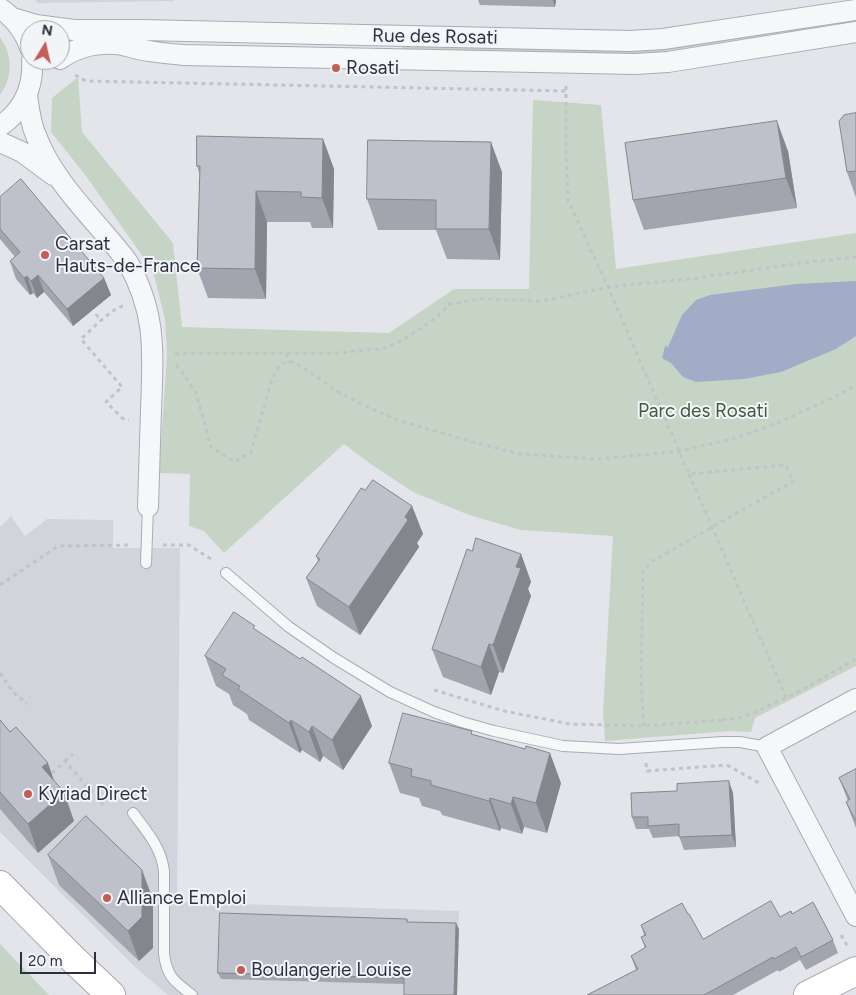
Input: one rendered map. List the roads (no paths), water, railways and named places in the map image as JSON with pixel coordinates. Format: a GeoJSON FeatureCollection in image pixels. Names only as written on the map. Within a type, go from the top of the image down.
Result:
{"type":"FeatureCollection","features":[{"type":"Feature","properties":{"kind":"main road"},"geometry":{"type":"LineString","coordinates":[[0,885],[111,995]]}},
{"type":"Feature","properties":{"kind":"main road"},"geometry":{"type":"LineString","coordinates":[[808,995],[856,970]]}},
{"type":"Feature","properties":{"kind":"street","name":"Rue des Rosati"},"geometry":{"type":"LineString","coordinates":[[5,10],[36,25],[74,30],[151,30],[630,41],[663,39],[856,10]]}},
{"type":"Feature","properties":{"kind":"street"},"geometry":{"type":"LineString","coordinates":[[5,10],[20,28]]}},
{"type":"Feature","properties":{"kind":"street","name":"Rue des Rosati"},"geometry":{"type":"LineString","coordinates":[[70,53],[89,46],[120,44],[148,51],[184,54],[652,64],[856,32]]}},
{"type":"Feature","properties":{"kind":"street"},"geometry":{"type":"LineString","coordinates":[[32,70],[28,92],[34,132],[46,158],[60,181],[127,260],[147,306],[160,355],[148,507]]}},
{"type":"Feature","properties":{"kind":"street","name":"Rue des Rosati"},"geometry":{"type":"LineString","coordinates":[[0,126],[19,109],[28,92],[39,77],[47,70]]}},
{"type":"Feature","properties":{"kind":"street"},"geometry":{"type":"LineString","coordinates":[[0,142],[22,152],[60,181]]}},
{"type":"Feature","properties":{"kind":"street"},"geometry":{"type":"LineString","coordinates":[[856,699],[767,747],[856,916]]}},
{"type":"Feature","properties":{"kind":"lane"},"geometry":{"type":"LineString","coordinates":[[146,563],[148,507]]}},
{"type":"Feature","properties":{"kind":"lane"},"geometry":{"type":"LineString","coordinates":[[226,573],[289,626],[364,678],[434,712],[462,722],[562,746],[619,749],[740,742],[767,747]]}},
{"type":"Feature","properties":{"kind":"lane"},"geometry":{"type":"LineString","coordinates":[[134,813],[158,849],[162,859],[164,871],[164,954],[166,966],[176,983],[192,995]]}},
{"type":"Feature","properties":{"kind":"water"},"geometry":{"type":"Polygon","coordinates":[[[856,281],[856,336],[836,349],[781,372],[744,379],[696,382],[683,377],[671,363],[662,358],[665,346],[668,347],[682,315],[696,300],[710,295],[796,284],[856,281]]]}},
{"type":"Feature","properties":{"kind":"place","name":"Rosati"},"geometry":{"type":"Point","coordinates":[336,68]}},
{"type":"Feature","properties":{"kind":"place","name":"Carsat Hauts-de-France"},"geometry":{"type":"Point","coordinates":[45,255]}},
{"type":"Feature","properties":{"kind":"place","name":"Kyriad Direct"},"geometry":{"type":"Point","coordinates":[28,794]}},
{"type":"Feature","properties":{"kind":"place","name":"Alliance Emploi"},"geometry":{"type":"Point","coordinates":[107,898]}},
{"type":"Feature","properties":{"kind":"place","name":"Boulangerie Louise"},"geometry":{"type":"Point","coordinates":[241,970]}},
{"type":"Feature","properties":{"kind":"park label","name":"Parc des Rosati"},"geometry":{"type":"Point","coordinates":[703,411]}}]}
